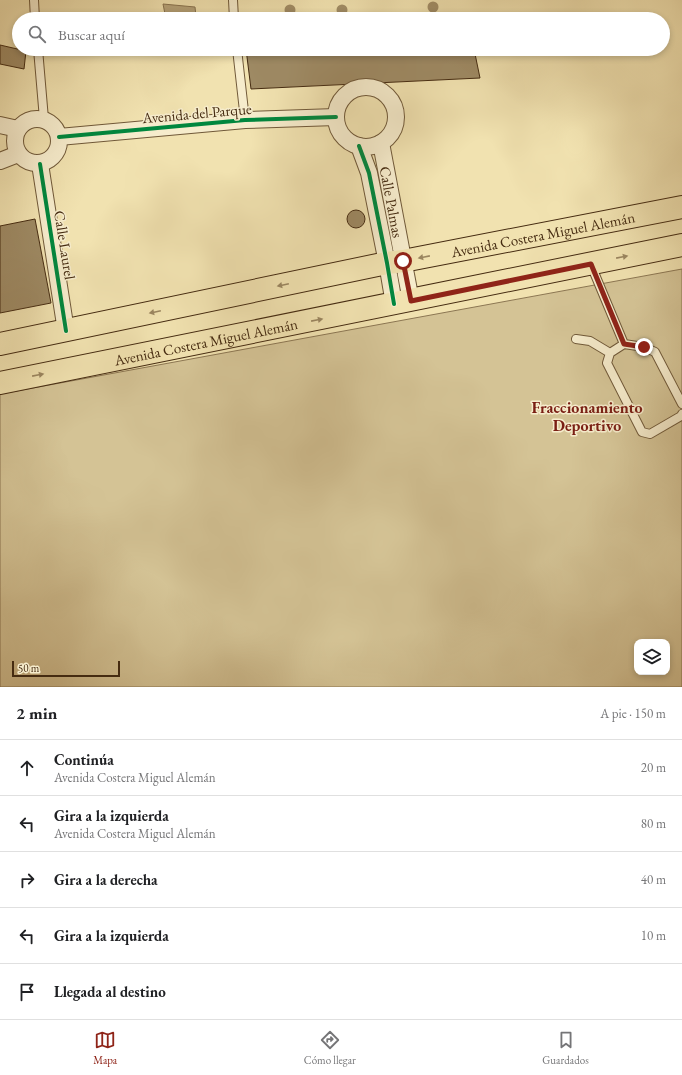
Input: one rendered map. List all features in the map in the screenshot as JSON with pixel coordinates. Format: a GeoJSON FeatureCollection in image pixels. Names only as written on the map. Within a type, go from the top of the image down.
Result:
{"type":"FeatureCollection","features":[{"type":"Feature","properties":{"kind":"main road","name":"Avenida Costera Miguel Alemán"},"geometry":{"type":"LineString","coordinates":[[0,344],[395,262],[682,207]]}},
{"type":"Feature","properties":{"kind":"main road","name":"Avenida Costera Miguel Alemán"},"geometry":{"type":"LineString","coordinates":[[0,383],[682,245]]}},
{"type":"Feature","properties":{"kind":"street"},"geometry":{"type":"LineString","coordinates":[[358,88],[374,88],[388,96],[392,102],[395,109],[395,124],[388,138],[382,142],[374,146],[359,146],[351,143],[340,132],[337,125],[337,109],[340,102],[351,91],[358,88]]}},
{"type":"Feature","properties":{"kind":"street","name":"Avenida del Parque"},"geometry":{"type":"LineString","coordinates":[[59,137],[245,120],[336,117]]}},
{"type":"Feature","properties":{"kind":"street"},"geometry":{"type":"LineString","coordinates":[[36,118],[44,119],[54,126],[58,132],[58,149],[51,159],[40,164],[24,160],[18,154],[14,146],[14,137],[22,124],[36,118]]}},
{"type":"Feature","properties":{"kind":"street"},"geometry":{"type":"LineString","coordinates":[[0,125],[18,129]]}},
{"type":"Feature","properties":{"kind":"street","name":"Calle Palmas"},"geometry":{"type":"LineString","coordinates":[[382,142],[395,262],[402,302]]}},
{"type":"Feature","properties":{"kind":"street","name":"Calle Palmas"},"geometry":{"type":"LineString","coordinates":[[359,146],[369,173],[395,262]]}},
{"type":"Feature","properties":{"kind":"street"},"geometry":{"type":"LineString","coordinates":[[0,161],[18,154]]}},
{"type":"Feature","properties":{"kind":"street","name":"Calle Laurel"},"geometry":{"type":"LineString","coordinates":[[40,164],[66,331]]}},
{"type":"Feature","properties":{"kind":"lane"},"geometry":{"type":"LineString","coordinates":[[34,0],[35,12]]}},
{"type":"Feature","properties":{"kind":"lane"},"geometry":{"type":"LineString","coordinates":[[233,0],[234,12]]}},
{"type":"Feature","properties":{"kind":"lane"},"geometry":{"type":"LineString","coordinates":[[39,56],[44,119]]}},
{"type":"Feature","properties":{"kind":"lane"},"geometry":{"type":"LineString","coordinates":[[239,56],[245,120]]}},
{"type":"Feature","properties":{"kind":"lane"},"geometry":{"type":"LineString","coordinates":[[591,264],[624,344]]}},
{"type":"Feature","properties":{"kind":"lane"},"geometry":{"type":"LineString","coordinates":[[576,339],[590,341],[610,353]]}},
{"type":"Feature","properties":{"kind":"lane"},"geometry":{"type":"LineString","coordinates":[[682,404],[655,352],[644,347],[624,344],[610,353],[607,363],[642,432],[650,434],[682,414]]}},
{"type":"Feature","properties":{"kind":"shaded area"},"geometry":{"type":"Polygon","coordinates":[[[163,4],[195,7],[196,12],[165,12],[163,4]]]}},
{"type":"Feature","properties":{"kind":"shaded area"},"geometry":{"type":"Polygon","coordinates":[[[682,269],[682,687],[0,687],[0,394],[682,269]]]}},
{"type":"Feature","properties":{"kind":"building"},"geometry":{"type":"Polygon","coordinates":[[[0,45],[12,48],[12,56],[25,56],[24,69],[0,64],[0,45]]]}},
{"type":"Feature","properties":{"kind":"building"},"geometry":{"type":"Polygon","coordinates":[[[247,56],[475,56],[480,78],[251,89],[247,56]]]}},
{"type":"Feature","properties":{"kind":"building"},"geometry":{"type":"Polygon","coordinates":[[[352,210],[360,210],[365,215],[363,226],[360,228],[352,228],[347,223],[347,215],[352,210]]]}},
{"type":"Feature","properties":{"kind":"building"},"geometry":{"type":"Polygon","coordinates":[[[35,219],[51,303],[0,313],[0,226],[35,219]]]}},
{"type":"Feature","properties":{"kind":"cycle path"},"geometry":{"type":"LineString","coordinates":[[59,137],[245,120],[336,117]]}},
{"type":"Feature","properties":{"kind":"cycle path"},"geometry":{"type":"LineString","coordinates":[[359,146],[369,173],[394,304]]}},
{"type":"Feature","properties":{"kind":"cycle path"},"geometry":{"type":"LineString","coordinates":[[40,164],[66,331]]}},
{"type":"Feature","properties":{"kind":"district","name":"Fraccionamiento Deportivo"},"geometry":{"type":"Point","coordinates":[587,416]}},
{"type":"Feature","properties":{"kind":"route"},"geometry":{"type":"LineString","coordinates":[[403,261],[411,301],[591,264],[624,344],[644,347]]}}]}
